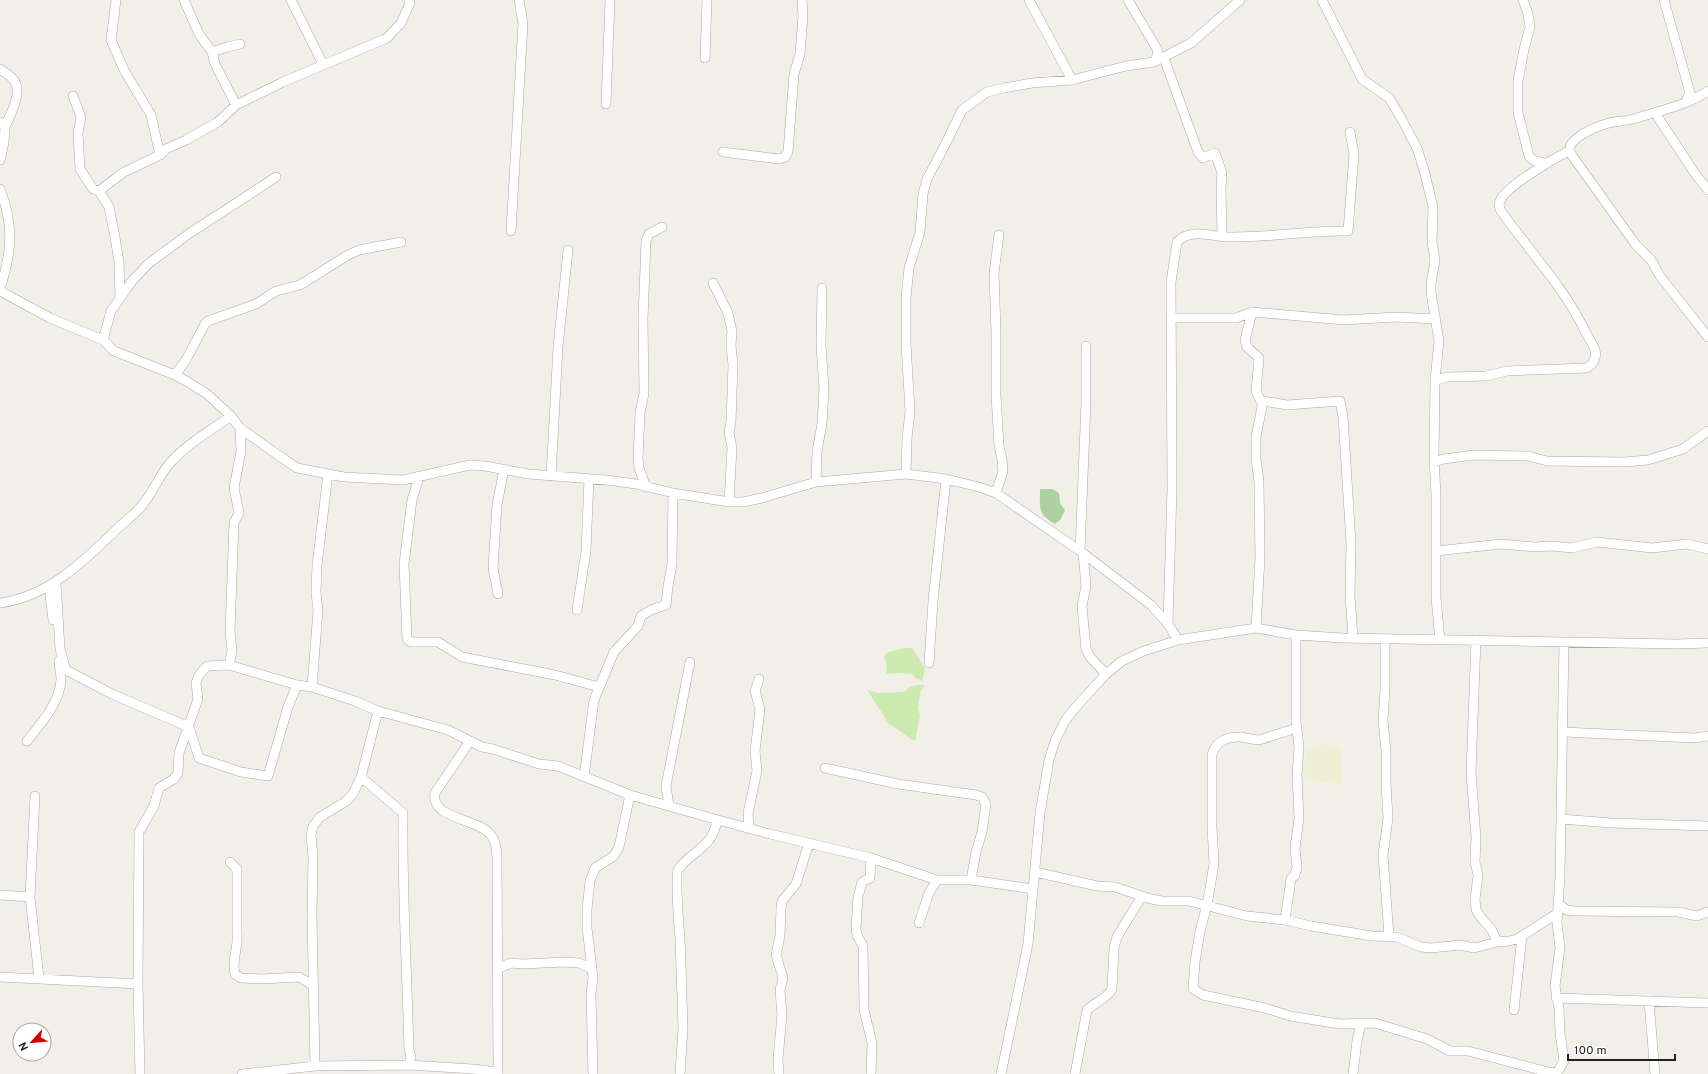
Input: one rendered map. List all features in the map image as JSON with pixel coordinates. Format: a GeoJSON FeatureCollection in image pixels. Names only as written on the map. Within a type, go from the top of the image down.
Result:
{"type":"FeatureCollection","features":[{"type":"Feature","properties":{"kind":"street"},"geometry":{"type":"LineString","coordinates":[[116,0],[111,40],[124,70],[151,115],[160,155]]}},
{"type":"Feature","properties":{"kind":"street"},"geometry":{"type":"LineString","coordinates":[[184,0],[199,34],[212,52],[215,64],[236,105]]}},
{"type":"Feature","properties":{"kind":"street"},"geometry":{"type":"LineString","coordinates":[[291,0],[323,64]]}},
{"type":"Feature","properties":{"kind":"street"},"geometry":{"type":"LineString","coordinates":[[99,191],[124,172],[160,155],[166,149],[186,140],[218,122],[236,105],[323,64],[338,60],[387,38],[400,23],[410,3],[409,0]]}},
{"type":"Feature","properties":{"kind":"street"},"geometry":{"type":"LineString","coordinates":[[511,230],[523,23],[519,0]]}},
{"type":"Feature","properties":{"kind":"street"},"geometry":{"type":"LineString","coordinates":[[606,104],[610,0]]}},
{"type":"Feature","properties":{"kind":"street"},"geometry":{"type":"LineString","coordinates":[[705,58],[707,0]]}},
{"type":"Feature","properties":{"kind":"street"},"geometry":{"type":"LineString","coordinates":[[723,152],[779,159],[786,157],[788,152],[794,74],[800,54],[803,16],[802,0]]}},
{"type":"Feature","properties":{"kind":"street"},"geometry":{"type":"LineString","coordinates":[[1029,0],[1072,80]]}},
{"type":"Feature","properties":{"kind":"street"},"geometry":{"type":"LineString","coordinates":[[1128,0],[1157,49],[1158,54],[1154,62]]}},
{"type":"Feature","properties":{"kind":"street"},"geometry":{"type":"LineString","coordinates":[[906,474],[907,439],[910,411],[906,344],[907,283],[909,268],[920,232],[923,194],[927,179],[959,115],[966,106],[987,92],[1032,83],[1072,80],[1126,66],[1154,62],[1164,58],[1191,43],[1240,0]]}},
{"type":"Feature","properties":{"kind":"street"},"geometry":{"type":"LineString","coordinates":[[1322,0],[1362,79],[1389,98],[1417,148],[1433,207],[1432,241],[1435,261],[1431,283],[1431,293],[1439,341],[1435,380],[1434,462],[1436,496],[1436,598],[1440,640]]}},
{"type":"Feature","properties":{"kind":"street"},"geometry":{"type":"LineString","coordinates":[[1523,0],[1528,14],[1530,27],[1518,81],[1518,113],[1529,156],[1533,160],[1545,163]]}},
{"type":"Feature","properties":{"kind":"street"},"geometry":{"type":"LineString","coordinates":[[1664,0],[1690,93],[1685,103]]}},
{"type":"Feature","properties":{"kind":"street"},"geometry":{"type":"LineString","coordinates":[[212,52],[227,46],[240,44]]}},
{"type":"Feature","properties":{"kind":"street"},"geometry":{"type":"LineString","coordinates":[[1164,58],[1198,152],[1203,158],[1215,153],[1222,173],[1222,236]]}},
{"type":"Feature","properties":{"kind":"street"},"geometry":{"type":"LineString","coordinates":[[0,69],[13,79],[17,87],[15,106],[2,125],[5,135],[0,160]]}},
{"type":"Feature","properties":{"kind":"street"},"geometry":{"type":"LineString","coordinates":[[1708,91],[1700,97],[1655,113],[1633,119],[1610,122],[1594,128],[1570,144],[1569,151],[1636,245],[1651,260],[1660,276],[1708,337]]}},
{"type":"Feature","properties":{"kind":"street"},"geometry":{"type":"LineString","coordinates":[[73,96],[81,117],[78,133],[80,169],[93,189],[99,191],[109,207],[119,262],[120,298]]}},
{"type":"Feature","properties":{"kind":"street"},"geometry":{"type":"LineString","coordinates":[[1655,113],[1692,170],[1708,190]]}},
{"type":"Feature","properties":{"kind":"street"},"geometry":{"type":"LineString","coordinates":[[1168,624],[1172,489],[1171,282],[1177,242],[1181,237],[1195,233],[1222,236],[1348,231],[1354,154],[1350,132]]}},
{"type":"Feature","properties":{"kind":"street"},"geometry":{"type":"LineString","coordinates":[[1435,380],[1448,377],[1486,376],[1507,371],[1586,368],[1592,364],[1595,358],[1595,350],[1579,318],[1529,246],[1503,214],[1499,205],[1501,198],[1513,187],[1545,163],[1569,151]]}},
{"type":"Feature","properties":{"kind":"street"},"geometry":{"type":"LineString","coordinates":[[103,340],[111,311],[132,281],[148,264],[166,249],[276,177]]}},
{"type":"Feature","properties":{"kind":"street"},"geometry":{"type":"LineString","coordinates":[[0,189],[9,215],[10,238],[9,260],[0,290],[50,318],[103,340],[114,351],[175,375],[207,394],[231,416],[240,428],[297,468],[328,474],[374,479],[403,480],[470,465],[504,469],[528,474],[606,480],[730,502],[743,502],[762,498],[816,482],[906,474],[946,479],[996,493],[1081,552],[1151,605],[1168,624],[1178,640]]}},
{"type":"Feature","properties":{"kind":"street"},"geometry":{"type":"LineString","coordinates":[[646,487],[639,468],[638,459],[640,412],[644,393],[643,319],[646,240],[649,234],[662,227]]}},
{"type":"Feature","properties":{"kind":"street"},"geometry":{"type":"LineString","coordinates":[[996,493],[1003,471],[1002,459],[998,446],[996,395],[994,273],[999,235]]}},
{"type":"Feature","properties":{"kind":"street"},"geometry":{"type":"LineString","coordinates":[[175,375],[186,360],[208,321],[256,304],[276,291],[300,285],[348,255],[359,250],[401,242]]}},
{"type":"Feature","properties":{"kind":"street"},"geometry":{"type":"LineString","coordinates":[[551,476],[558,347],[568,250]]}},
{"type":"Feature","properties":{"kind":"street"},"geometry":{"type":"LineString","coordinates":[[714,283],[728,313],[732,332],[731,345],[733,365],[731,422],[729,432],[732,448],[730,502]]}},
{"type":"Feature","properties":{"kind":"street"},"geometry":{"type":"LineString","coordinates":[[816,482],[817,451],[822,424],[824,388],[821,345],[822,288]]}},
{"type":"Feature","properties":{"kind":"street"},"geometry":{"type":"LineString","coordinates":[[1172,318],[1236,318],[1252,312],[1344,320],[1396,317],[1436,319]]}},
{"type":"Feature","properties":{"kind":"street"},"geometry":{"type":"LineString","coordinates":[[1252,312],[1245,340],[1246,347],[1259,358],[1256,391],[1260,402],[1263,401],[1288,405],[1340,401],[1343,417],[1351,543],[1350,596],[1353,637]]}},
{"type":"Feature","properties":{"kind":"street"},"geometry":{"type":"LineString","coordinates":[[1086,346],[1086,410],[1081,552],[1086,586],[1082,606],[1085,644],[1090,657],[1106,674]]}},
{"type":"Feature","properties":{"kind":"street"},"geometry":{"type":"LineString","coordinates":[[1256,628],[1260,558],[1259,482],[1256,459],[1256,437],[1263,401]]}},
{"type":"Feature","properties":{"kind":"street"},"geometry":{"type":"LineString","coordinates":[[0,603],[10,602],[52,584],[104,541],[144,504],[170,463],[187,447],[231,416]]}},
{"type":"Feature","properties":{"kind":"street"},"geometry":{"type":"LineString","coordinates":[[229,665],[232,651],[230,630],[234,523],[239,512],[234,488],[241,451],[240,428]]}},
{"type":"Feature","properties":{"kind":"street"},"geometry":{"type":"LineString","coordinates":[[1434,462],[1444,459],[1474,455],[1528,456],[1547,461],[1624,462],[1648,460],[1683,449],[1708,431]]}},
{"type":"Feature","properties":{"kind":"street"},"geometry":{"type":"LineString","coordinates":[[498,594],[493,568],[498,505],[504,469]]}},
{"type":"Feature","properties":{"kind":"street"},"geometry":{"type":"LineString","coordinates":[[312,687],[318,610],[316,593],[317,565],[328,474]]}},
{"type":"Feature","properties":{"kind":"street"},"geometry":{"type":"LineString","coordinates":[[419,477],[412,500],[404,564],[407,639],[416,643],[438,642],[462,657],[555,675],[599,687]]}},
{"type":"Feature","properties":{"kind":"street"},"geometry":{"type":"LineString","coordinates":[[577,610],[586,551],[589,479]]}},
{"type":"Feature","properties":{"kind":"street"},"geometry":{"type":"LineString","coordinates":[[929,663],[933,601],[946,479]]}},
{"type":"Feature","properties":{"kind":"street"},"geometry":{"type":"LineString","coordinates":[[584,777],[594,700],[614,652],[638,626],[641,616],[651,610],[666,605],[672,564],[673,493]]}},
{"type":"Feature","properties":{"kind":"street"},"geometry":{"type":"LineString","coordinates":[[1436,551],[1505,544],[1524,547],[1552,546],[1572,548],[1597,542],[1652,548],[1687,544],[1708,549]]}},
{"type":"Feature","properties":{"kind":"street"},"geometry":{"type":"LineString","coordinates":[[52,584],[60,649],[66,670],[112,694],[189,728],[199,758],[241,772],[268,776],[288,707],[298,685]]}},
{"type":"Feature","properties":{"kind":"street"},"geometry":{"type":"LineString","coordinates":[[27,741],[48,714],[55,701],[61,680],[52,584]]}},
{"type":"Feature","properties":{"kind":"street"},"geometry":{"type":"LineString","coordinates":[[1001,1074],[1028,944],[1040,813],[1049,760],[1055,741],[1065,721],[1074,709],[1106,674],[1132,656],[1178,640],[1256,628],[1296,635],[1385,639],[1677,644],[1708,643]]}},
{"type":"Feature","properties":{"kind":"street"},"geometry":{"type":"LineString","coordinates":[[1285,920],[1291,879],[1295,875],[1297,867],[1295,848],[1299,818],[1297,776],[1299,747],[1297,728],[1296,635]]}},
{"type":"Feature","properties":{"kind":"street"},"geometry":{"type":"LineString","coordinates":[[1385,639],[1385,691],[1383,720],[1386,751],[1388,818],[1383,855],[1389,936]]}},
{"type":"Feature","properties":{"kind":"street"},"geometry":{"type":"LineString","coordinates":[[1476,640],[1471,772],[1476,838],[1475,862],[1478,875],[1475,899],[1476,908],[1479,915],[1492,930],[1497,942]]}},
{"type":"Feature","properties":{"kind":"street"},"geometry":{"type":"LineString","coordinates":[[1297,728],[1260,740],[1242,737],[1230,738],[1216,745],[1214,748],[1212,755],[1214,864],[1204,907],[1192,984],[1193,989],[1203,995],[1265,1008],[1290,1016],[1340,1024],[1375,1023],[1389,1026],[1427,1039],[1450,1051],[1468,1052],[1552,1073],[1558,1071],[1564,1061],[1560,1034],[1559,1009],[1555,986],[1560,948],[1557,923],[1561,819],[1564,642]]}},
{"type":"Feature","properties":{"kind":"street"},"geometry":{"type":"LineString","coordinates":[[669,806],[666,786],[690,662]]}},
{"type":"Feature","properties":{"kind":"street"},"geometry":{"type":"LineString","coordinates":[[140,1074],[138,984],[139,832],[154,806],[159,788],[174,779],[178,773],[179,753],[198,699],[196,683],[199,675],[207,666],[229,665],[298,685],[312,687],[355,701],[378,711],[448,730],[482,747],[493,749],[539,764],[558,766],[630,795],[770,834],[871,858],[937,880],[971,880],[1033,889]]}},
{"type":"Feature","properties":{"kind":"street"},"geometry":{"type":"LineString","coordinates":[[749,827],[748,813],[757,771],[755,751],[760,709],[755,691],[759,679]]}},
{"type":"Feature","properties":{"kind":"street"},"geometry":{"type":"LineString","coordinates":[[315,1066],[312,915],[314,857],[311,835],[313,826],[320,817],[345,802],[353,794],[361,778],[378,711]]}},
{"type":"Feature","properties":{"kind":"street"},"geometry":{"type":"LineString","coordinates":[[1563,732],[1695,738],[1708,736]]}},
{"type":"Feature","properties":{"kind":"street"},"geometry":{"type":"LineString","coordinates":[[242,1074],[315,1066],[409,1065],[473,1069],[498,1073],[499,968],[497,857],[495,841],[490,833],[482,827],[446,813],[436,806],[434,800],[435,793],[470,741]]}},
{"type":"Feature","properties":{"kind":"street"},"geometry":{"type":"LineString","coordinates":[[825,768],[893,783],[982,797],[986,804],[971,880]]}},
{"type":"Feature","properties":{"kind":"street"},"geometry":{"type":"LineString","coordinates":[[361,778],[404,813],[404,920],[408,986],[409,1050],[411,1056],[409,1065]]}},
{"type":"Feature","properties":{"kind":"street"},"geometry":{"type":"LineString","coordinates":[[593,1074],[592,968],[587,928],[587,909],[590,881],[595,868],[614,856],[619,847],[630,795]]}},
{"type":"Feature","properties":{"kind":"street"},"geometry":{"type":"LineString","coordinates":[[34,796],[30,897],[39,978]]}},
{"type":"Feature","properties":{"kind":"street"},"geometry":{"type":"LineString","coordinates":[[1561,819],[1611,823],[1708,826]]}},
{"type":"Feature","properties":{"kind":"street"},"geometry":{"type":"LineString","coordinates":[[680,1074],[683,1051],[683,1020],[677,872],[709,841],[718,820]]}},
{"type":"Feature","properties":{"kind":"street"},"geometry":{"type":"LineString","coordinates":[[779,1074],[778,1058],[782,1015],[780,990],[783,978],[776,955],[780,936],[781,908],[782,901],[796,884],[809,843]]}},
{"type":"Feature","properties":{"kind":"street"},"geometry":{"type":"LineString","coordinates":[[871,858],[870,878],[862,882],[858,897],[856,928],[857,934],[863,946],[864,1010],[872,1043],[871,1074]]}},
{"type":"Feature","properties":{"kind":"street"},"geometry":{"type":"LineString","coordinates":[[230,862],[237,869],[238,942],[233,966],[235,974],[241,978],[299,977],[314,986]]}},
{"type":"Feature","properties":{"kind":"street"},"geometry":{"type":"LineString","coordinates":[[1035,872],[1097,886],[1114,887],[1162,901],[1189,901],[1204,907],[1247,916],[1285,920],[1372,936],[1398,937],[1420,947],[1431,948],[1460,945],[1474,948],[1497,942],[1509,941],[1522,936],[1558,909],[1575,911],[1678,912],[1697,916],[1708,912]]}},
{"type":"Feature","properties":{"kind":"street"},"geometry":{"type":"LineString","coordinates":[[919,923],[929,893],[937,880]]}},
{"type":"Feature","properties":{"kind":"street"},"geometry":{"type":"LineString","coordinates":[[0,895],[30,897]]}},
{"type":"Feature","properties":{"kind":"street"},"geometry":{"type":"LineString","coordinates":[[1075,1074],[1087,1010],[1109,994],[1112,989],[1114,948],[1118,937],[1142,896]]}},
{"type":"Feature","properties":{"kind":"street"},"geometry":{"type":"LineString","coordinates":[[1514,1010],[1522,936]]}},
{"type":"Feature","properties":{"kind":"street"},"geometry":{"type":"LineString","coordinates":[[498,948],[505,959],[511,963]]}},
{"type":"Feature","properties":{"kind":"street"},"geometry":{"type":"LineString","coordinates":[[499,968],[511,963],[579,963],[592,968]]}},
{"type":"Feature","properties":{"kind":"street"},"geometry":{"type":"LineString","coordinates":[[0,977],[138,984]]}},
{"type":"Feature","properties":{"kind":"street"},"geometry":{"type":"LineString","coordinates":[[1556,998],[1708,1003]]}},
{"type":"Feature","properties":{"kind":"street"},"geometry":{"type":"LineString","coordinates":[[1649,1001],[1655,1074]]}},
{"type":"Feature","properties":{"kind":"street"},"geometry":{"type":"LineString","coordinates":[[1353,1074],[1357,1041],[1361,1024]]}},
{"type":"Feature","properties":{"kind":"green space"},"geometry":{"type":"Polygon","coordinates":[[[1040,489],[1052,489],[1059,493],[1060,503],[1065,510],[1061,519],[1055,524],[1042,513],[1040,505],[1040,489]]]}},
{"type":"Feature","properties":{"kind":"green space"},"geometry":{"type":"Polygon","coordinates":[[[912,648],[925,668],[922,681],[915,678],[912,674],[886,674],[887,667],[884,656],[888,652],[912,648]]]}},
{"type":"Feature","properties":{"kind":"green space"},"geometry":{"type":"Polygon","coordinates":[[[925,685],[920,693],[918,708],[920,715],[916,738],[914,741],[885,721],[886,719],[867,690],[879,693],[905,692],[909,687],[925,685]]]}},
{"type":"Feature","properties":{"kind":"green space"},"geometry":{"type":"Polygon","coordinates":[[[1326,744],[1341,747],[1342,784],[1340,786],[1332,782],[1319,782],[1304,778],[1306,748],[1309,747],[1313,749],[1326,744]]]}}]}
